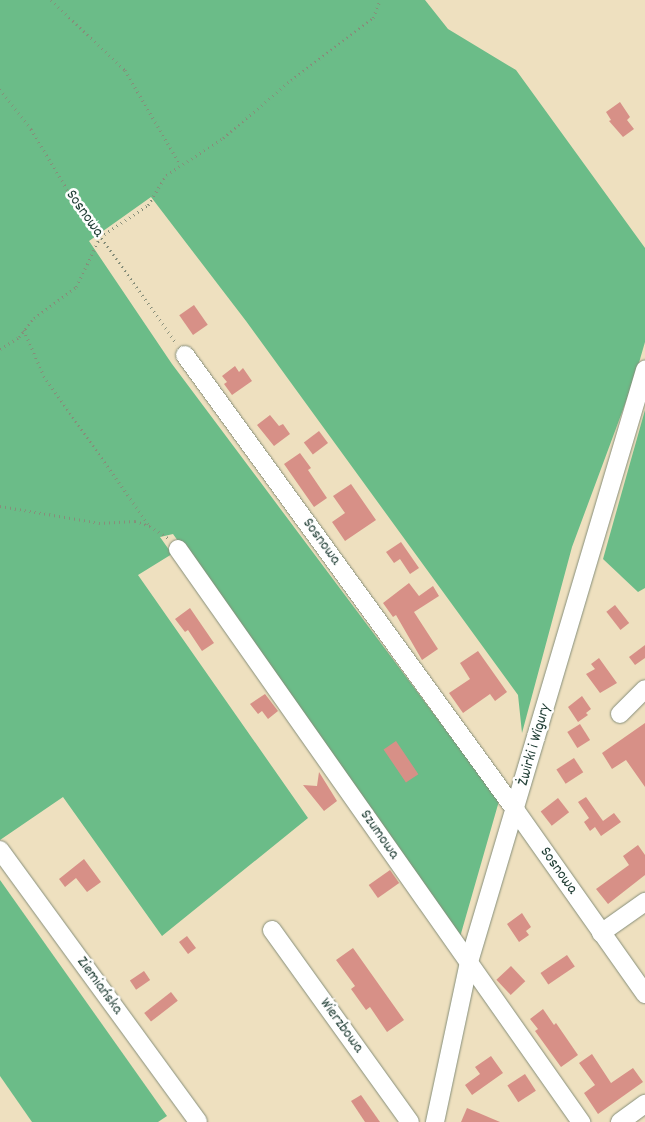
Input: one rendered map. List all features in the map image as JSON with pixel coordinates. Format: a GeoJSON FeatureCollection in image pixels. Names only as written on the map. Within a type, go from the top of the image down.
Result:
{"type":"FeatureCollection","features":[{"type":"Feature","properties":{"kind":"street","name":"Sosnowa"},"geometry":{"type":"LineString","coordinates":[[185,355],[516,811],[645,994]]}},
{"type":"Feature","properties":{"kind":"street","name":"Żwirki i Wigury"},"geometry":{"type":"LineString","coordinates":[[435,1122],[470,962],[645,370]]}},
{"type":"Feature","properties":{"kind":"street","name":"Szumowa"},"geometry":{"type":"LineString","coordinates":[[178,549],[581,1122]]}},
{"type":"Feature","properties":{"kind":"street"},"geometry":{"type":"LineString","coordinates":[[620,714],[645,688]]}},
{"type":"Feature","properties":{"kind":"street","name":"Ziemiańska"},"geometry":{"type":"LineString","coordinates":[[0,850],[198,1122]]}},
{"type":"Feature","properties":{"kind":"street"},"geometry":{"type":"LineString","coordinates":[[601,933],[645,902]]}},
{"type":"Feature","properties":{"kind":"street","name":"Wierzbowa"},"geometry":{"type":"LineString","coordinates":[[272,930],[410,1122]]}},
{"type":"Feature","properties":{"kind":"street"},"geometry":{"type":"LineString","coordinates":[[620,1122],[645,1104]]}},
{"type":"Feature","properties":{"kind":"path"},"geometry":{"type":"LineString","coordinates":[[51,0],[126,70],[180,164]]}},
{"type":"Feature","properties":{"kind":"path"},"geometry":{"type":"LineString","coordinates":[[0,349],[19,338],[34,318],[76,287],[100,236],[148,205],[166,175],[222,138],[291,80],[373,18],[380,0]]}},
{"type":"Feature","properties":{"kind":"path","name":"Sosnowa"},"geometry":{"type":"LineString","coordinates":[[0,89],[31,129],[67,189],[185,355]]}},
{"type":"Feature","properties":{"kind":"path"},"geometry":{"type":"LineString","coordinates":[[24,330],[44,376],[150,526]]}},
{"type":"Feature","properties":{"kind":"path"},"geometry":{"type":"LineString","coordinates":[[0,506],[98,523],[135,521],[150,526],[168,538],[178,549]]}},
{"type":"Feature","properties":{"kind":"green space"},"geometry":{"type":"Polygon","coordinates":[[[0,0],[425,0],[448,29],[516,70],[645,248],[645,342],[634,380],[572,547],[522,733],[518,695],[246,321],[151,197],[89,241],[172,364],[499,801],[460,937],[173,534],[160,537],[172,554],[138,575],[308,818],[162,936],[63,797],[0,840],[0,0]]]}},
{"type":"Feature","properties":{"kind":"green space"},"geometry":{"type":"Polygon","coordinates":[[[645,410],[645,588],[638,592],[603,559],[645,410]]]}},
{"type":"Feature","properties":{"kind":"green space"},"geometry":{"type":"Polygon","coordinates":[[[0,880],[167,1116],[158,1122],[32,1122],[0,1076],[0,880]]]}},
{"type":"Feature","properties":{"kind":"building"},"geometry":{"type":"Polygon","coordinates":[[[620,102],[630,117],[627,120],[634,129],[623,137],[609,121],[611,120],[606,112],[620,102]]]}},
{"type":"Feature","properties":{"kind":"building"},"geometry":{"type":"Polygon","coordinates":[[[194,305],[208,325],[193,335],[179,315],[194,305]]]}},
{"type":"Feature","properties":{"kind":"building"},"geometry":{"type":"Polygon","coordinates":[[[235,366],[239,372],[243,368],[252,381],[232,395],[224,384],[227,382],[222,376],[235,366]]]}},
{"type":"Feature","properties":{"kind":"building"},"geometry":{"type":"Polygon","coordinates":[[[270,415],[279,426],[283,424],[290,434],[274,446],[257,425],[270,415]]]}},
{"type":"Feature","properties":{"kind":"building"},"geometry":{"type":"Polygon","coordinates":[[[319,431],[328,443],[313,454],[304,442],[319,431]]]}},
{"type":"Feature","properties":{"kind":"building"},"geometry":{"type":"Polygon","coordinates":[[[300,453],[311,468],[308,470],[327,498],[314,507],[284,464],[300,453]]]}},
{"type":"Feature","properties":{"kind":"building"},"geometry":{"type":"Polygon","coordinates":[[[351,484],[376,520],[345,541],[332,522],[345,513],[333,496],[351,484]]]}},
{"type":"Feature","properties":{"kind":"building"},"geometry":{"type":"Polygon","coordinates":[[[401,542],[419,568],[410,574],[400,559],[394,563],[386,552],[401,542]]]}},
{"type":"Feature","properties":{"kind":"building"},"geometry":{"type":"Polygon","coordinates":[[[409,583],[419,596],[433,586],[439,596],[414,612],[438,649],[422,660],[396,615],[393,617],[383,603],[409,583]]]}},
{"type":"Feature","properties":{"kind":"building"},"geometry":{"type":"Polygon","coordinates":[[[615,605],[629,623],[620,630],[606,612],[615,605]]]}},
{"type":"Feature","properties":{"kind":"building"},"geometry":{"type":"Polygon","coordinates":[[[190,608],[214,643],[202,651],[188,630],[185,632],[175,619],[190,608]]]}},
{"type":"Feature","properties":{"kind":"building"},"geometry":{"type":"Polygon","coordinates":[[[645,645],[645,658],[635,665],[629,657],[645,645]]]}},
{"type":"Feature","properties":{"kind":"building"},"geometry":{"type":"Polygon","coordinates":[[[478,651],[507,692],[495,701],[490,694],[463,713],[449,693],[470,679],[460,663],[478,651]]]}},
{"type":"Feature","properties":{"kind":"building"},"geometry":{"type":"Polygon","coordinates":[[[599,658],[617,683],[600,693],[586,674],[595,669],[591,664],[599,658]]]}},
{"type":"Feature","properties":{"kind":"building"},"geometry":{"type":"Polygon","coordinates":[[[265,694],[278,711],[268,719],[262,711],[258,714],[250,704],[265,694]]]}},
{"type":"Feature","properties":{"kind":"building"},"geometry":{"type":"Polygon","coordinates":[[[582,696],[591,709],[586,713],[588,715],[578,722],[568,707],[582,696]]]}},
{"type":"Feature","properties":{"kind":"building"},"geometry":{"type":"Polygon","coordinates":[[[645,723],[645,787],[626,760],[612,769],[602,753],[645,723]]]}},
{"type":"Feature","properties":{"kind":"building"},"geometry":{"type":"Polygon","coordinates":[[[580,724],[590,740],[577,748],[567,732],[580,724]]]}},
{"type":"Feature","properties":{"kind":"building"},"geometry":{"type":"Polygon","coordinates":[[[396,741],[418,774],[406,783],[384,749],[396,741]]]}},
{"type":"Feature","properties":{"kind":"building"},"geometry":{"type":"Polygon","coordinates":[[[574,758],[583,772],[566,784],[556,769],[574,758]]]}},
{"type":"Feature","properties":{"kind":"building"},"geometry":{"type":"Polygon","coordinates":[[[319,772],[337,801],[324,811],[303,785],[317,786],[319,772]]]}},
{"type":"Feature","properties":{"kind":"building"},"geometry":{"type":"Polygon","coordinates":[[[586,797],[603,821],[614,813],[621,822],[601,836],[595,827],[590,831],[584,822],[589,818],[578,802],[586,797]]]}},
{"type":"Feature","properties":{"kind":"building"},"geometry":{"type":"Polygon","coordinates":[[[558,798],[569,812],[552,826],[541,812],[558,798]]]}},
{"type":"Feature","properties":{"kind":"building"},"geometry":{"type":"Polygon","coordinates":[[[638,845],[645,855],[645,875],[608,904],[596,889],[629,865],[623,856],[638,845]]]}},
{"type":"Feature","properties":{"kind":"building"},"geometry":{"type":"Polygon","coordinates":[[[84,859],[101,882],[87,892],[76,878],[65,887],[59,879],[84,859]]]}},
{"type":"Feature","properties":{"kind":"building"},"geometry":{"type":"Polygon","coordinates":[[[390,870],[399,883],[378,898],[369,885],[390,870]]]}},
{"type":"Feature","properties":{"kind":"building"},"geometry":{"type":"Polygon","coordinates":[[[522,913],[531,927],[526,931],[529,935],[519,942],[507,924],[522,913]]]}},
{"type":"Feature","properties":{"kind":"building"},"geometry":{"type":"Polygon","coordinates":[[[187,936],[196,948],[188,954],[179,942],[187,936]]]}},
{"type":"Feature","properties":{"kind":"building"},"geometry":{"type":"Polygon","coordinates":[[[353,948],[404,1020],[387,1032],[370,1007],[366,1010],[351,989],[355,986],[336,960],[353,948]]]}},
{"type":"Feature","properties":{"kind":"building"},"geometry":{"type":"Polygon","coordinates":[[[567,955],[575,967],[548,985],[540,973],[567,955]]]}},
{"type":"Feature","properties":{"kind":"building"},"geometry":{"type":"Polygon","coordinates":[[[511,966],[525,981],[511,995],[496,980],[511,966]]]}},
{"type":"Feature","properties":{"kind":"building"},"geometry":{"type":"Polygon","coordinates":[[[144,971],[150,980],[136,990],[130,981],[144,971]]]}},
{"type":"Feature","properties":{"kind":"building"},"geometry":{"type":"Polygon","coordinates":[[[171,992],[178,1001],[151,1022],[144,1013],[171,992]]]}},
{"type":"Feature","properties":{"kind":"building"},"geometry":{"type":"Polygon","coordinates":[[[543,1009],[554,1025],[556,1023],[578,1055],[561,1067],[535,1031],[538,1029],[530,1019],[543,1009]]]}},
{"type":"Feature","properties":{"kind":"building"},"geometry":{"type":"Polygon","coordinates":[[[592,1054],[611,1083],[633,1068],[643,1082],[598,1114],[584,1093],[595,1085],[579,1063],[592,1054]]]}},
{"type":"Feature","properties":{"kind":"building"},"geometry":{"type":"Polygon","coordinates":[[[491,1056],[503,1073],[472,1095],[465,1085],[480,1074],[475,1067],[491,1056]]]}},
{"type":"Feature","properties":{"kind":"building"},"geometry":{"type":"Polygon","coordinates":[[[525,1074],[536,1091],[518,1102],[507,1085],[525,1074]]]}},
{"type":"Feature","properties":{"kind":"building"},"geometry":{"type":"Polygon","coordinates":[[[361,1095],[380,1122],[365,1122],[351,1101],[361,1095]]]}},
{"type":"Feature","properties":{"kind":"building"},"geometry":{"type":"Polygon","coordinates":[[[467,1108],[500,1122],[461,1122],[467,1108]]]}}]}
